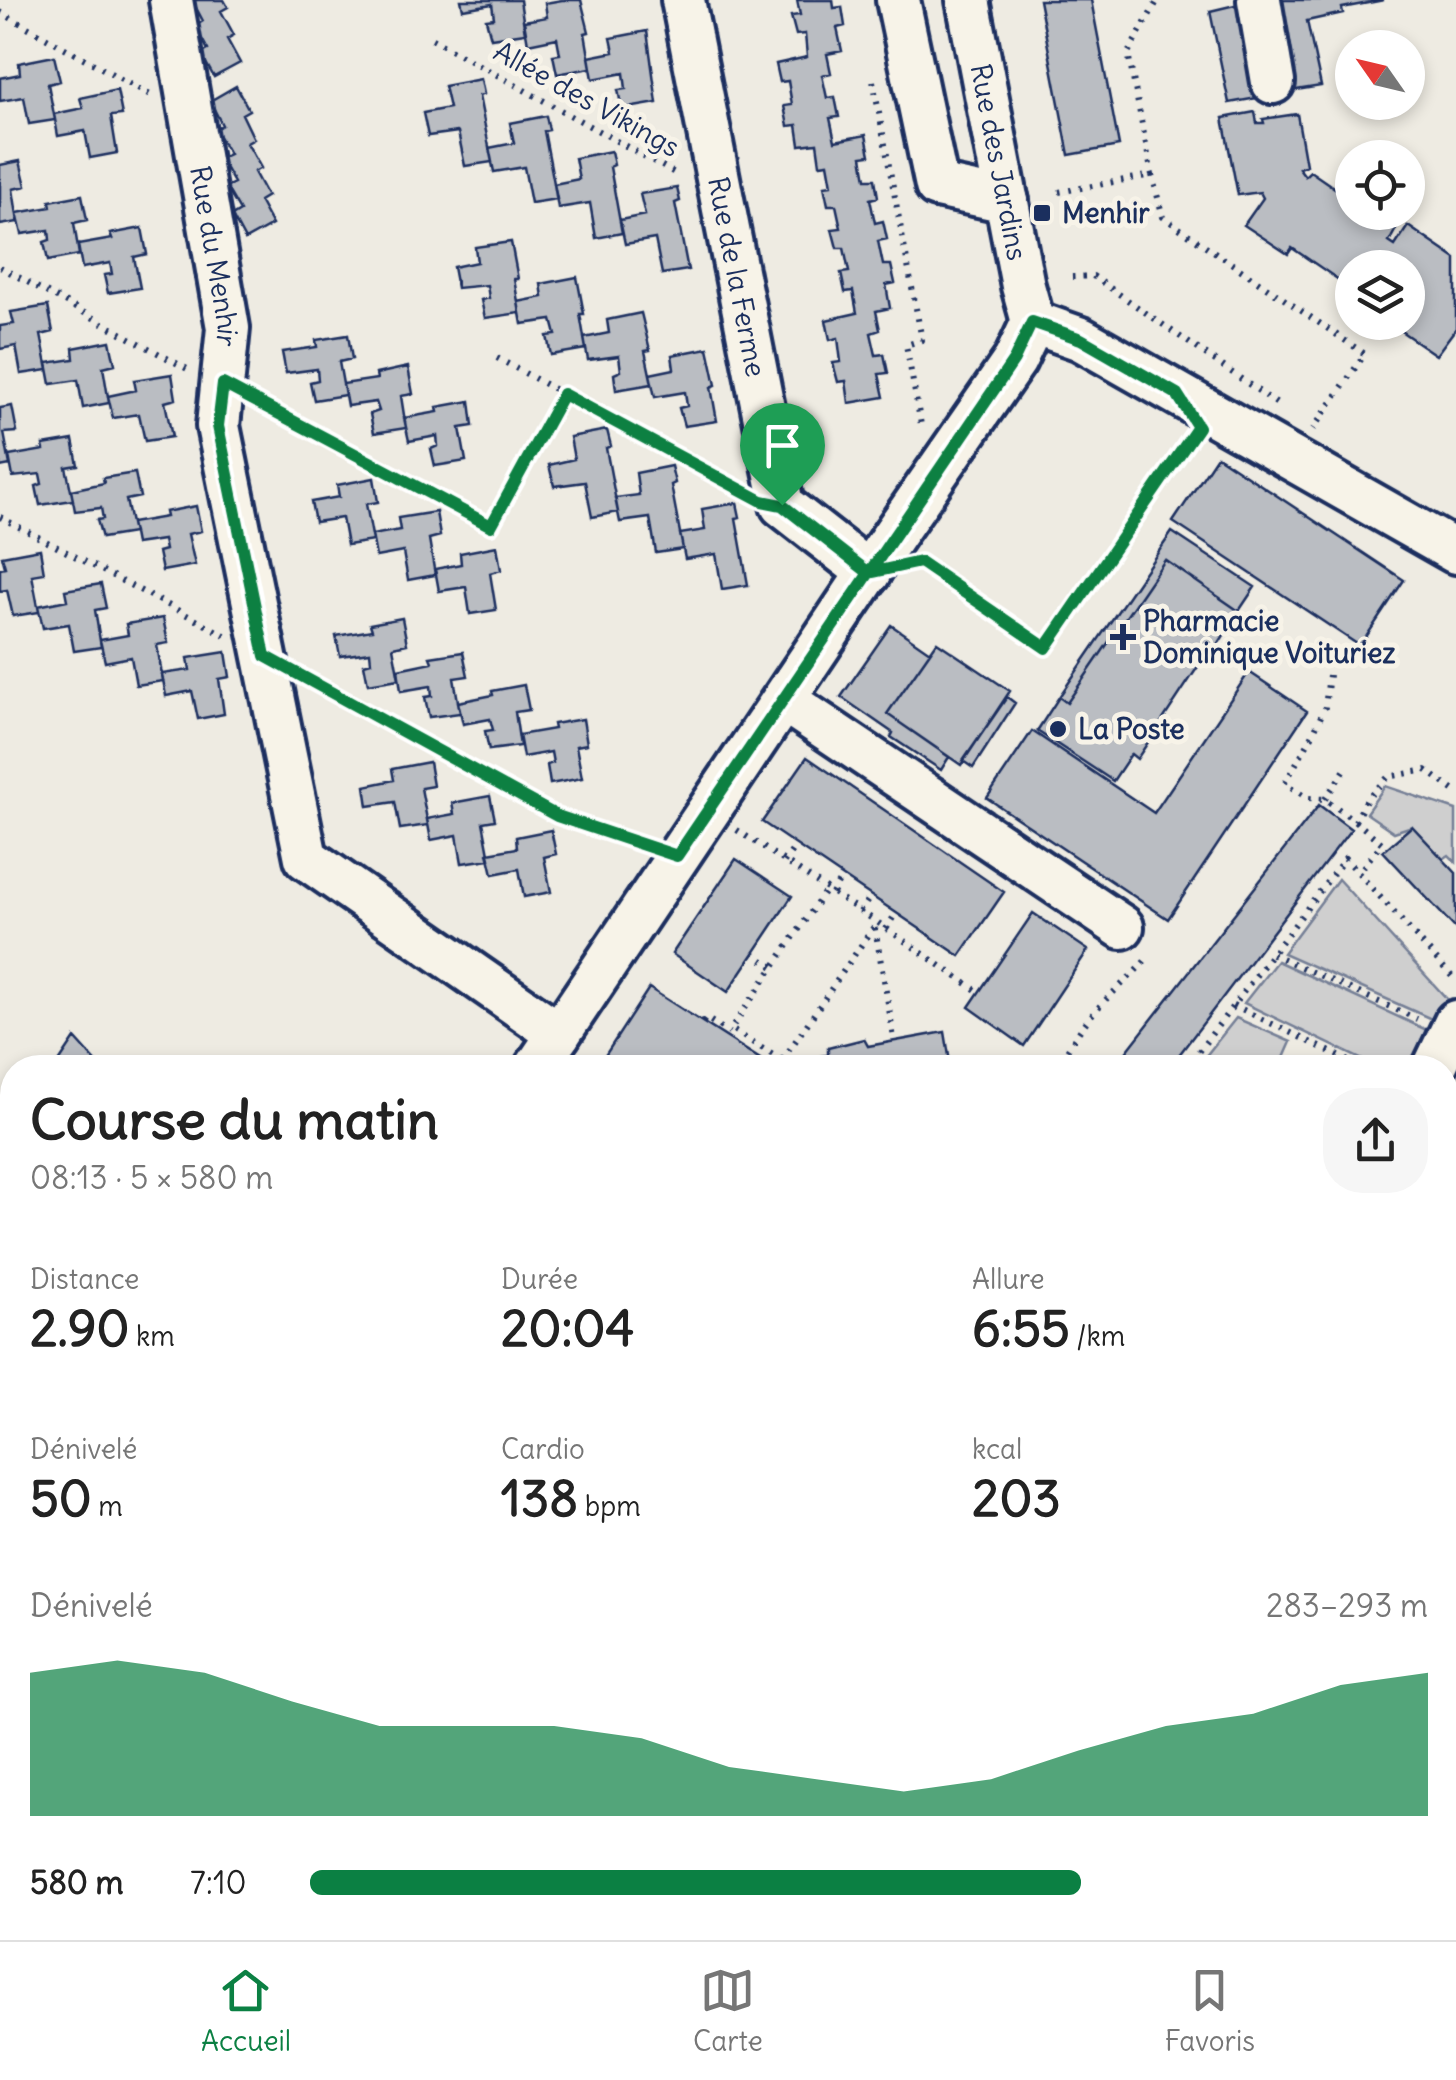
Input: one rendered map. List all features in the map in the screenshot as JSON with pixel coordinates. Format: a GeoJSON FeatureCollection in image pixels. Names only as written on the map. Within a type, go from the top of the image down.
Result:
{"type":"FeatureCollection","features":[{"type":"Feature","properties":{"kind":"street","name":"Rue du Menhir"},"geometry":{"type":"LineString","coordinates":[[171,0],[228,328],[218,426],[306,858],[547,1051]]}},
{"type":"Feature","properties":{"kind":"street","name":"Rue de la Ferme"},"geometry":{"type":"LineString","coordinates":[[683,0],[782,505]]}},
{"type":"Feature","properties":{"kind":"street"},"geometry":{"type":"LineString","coordinates":[[898,0],[936,186],[1007,201]]}},
{"type":"Feature","properties":{"kind":"street","name":"Rue des Jardins"},"geometry":{"type":"LineString","coordinates":[[968,0],[1032,322]]}},
{"type":"Feature","properties":{"kind":"street"},"geometry":{"type":"LineString","coordinates":[[1259,0],[1273,82]]}},
{"type":"Feature","properties":{"kind":"street"},"geometry":{"type":"LineString","coordinates":[[547,1051],[1014,360],[1032,322],[1081,339],[1456,552]]}},
{"type":"Feature","properties":{"kind":"street"},"geometry":{"type":"LineString","coordinates":[[782,505],[869,573]]}},
{"type":"Feature","properties":{"kind":"street"},"geometry":{"type":"LineString","coordinates":[[784,700],[1122,927]]}},
{"type":"Feature","properties":{"kind":"path"},"geometry":{"type":"LineString","coordinates":[[1158,0],[1128,53],[1162,217],[1365,354],[1291,459]]}},
{"type":"Feature","properties":{"kind":"path"},"geometry":{"type":"LineString","coordinates":[[0,12],[160,101],[189,98]]}},
{"type":"Feature","properties":{"kind":"path","name":"Allée des Vikings"},"geometry":{"type":"LineString","coordinates":[[432,39],[704,190],[722,190]]}},
{"type":"Feature","properties":{"kind":"path"},"geometry":{"type":"LineString","coordinates":[[872,74],[922,340],[906,345],[922,430],[950,454]]}},
{"type":"Feature","properties":{"kind":"path"},"geometry":{"type":"LineString","coordinates":[[1059,192],[1152,176]]}},
{"type":"Feature","properties":{"kind":"path"},"geometry":{"type":"LineString","coordinates":[[0,267],[491,526],[563,394]]}},
{"type":"Feature","properties":{"kind":"path"},"geometry":{"type":"LineString","coordinates":[[1072,277],[1093,276],[1282,407]]}},
{"type":"Feature","properties":{"kind":"path"},"geometry":{"type":"LineString","coordinates":[[497,358],[762,501],[782,505]]}},
{"type":"Feature","properties":{"kind":"path"},"geometry":{"type":"LineString","coordinates":[[869,573],[920,562],[1046,648],[1198,427],[1177,394]]}},
{"type":"Feature","properties":{"kind":"path"},"geometry":{"type":"LineString","coordinates":[[0,518],[265,656],[557,816],[677,856]]}},
{"type":"Feature","properties":{"kind":"path"},"geometry":{"type":"LineString","coordinates":[[1329,675],[1325,707],[1285,783],[1307,798],[1324,799],[1382,843],[1359,872]]}},
{"type":"Feature","properties":{"kind":"path"},"geometry":{"type":"LineString","coordinates":[[1324,799],[1346,768]]}},
{"type":"Feature","properties":{"kind":"path"},"geometry":{"type":"LineString","coordinates":[[1354,821],[1388,777],[1426,770],[1456,792]]}},
{"type":"Feature","properties":{"kind":"path"},"geometry":{"type":"LineString","coordinates":[[738,830],[979,992]]}},
{"type":"Feature","properties":{"kind":"path"},"geometry":{"type":"LineString","coordinates":[[784,862],[796,845]]}},
{"type":"Feature","properties":{"kind":"path"},"geometry":{"type":"LineString","coordinates":[[1196,1055],[1345,858],[1456,981]]}},
{"type":"Feature","properties":{"kind":"path"},"geometry":{"type":"LineString","coordinates":[[729,1033],[842,876]]}},
{"type":"Feature","properties":{"kind":"path"},"geometry":{"type":"LineString","coordinates":[[860,912],[871,896]]}},
{"type":"Feature","properties":{"kind":"path"},"geometry":{"type":"LineString","coordinates":[[886,929],[896,913]]}},
{"type":"Feature","properties":{"kind":"path"},"geometry":{"type":"LineString","coordinates":[[876,925],[894,1038]]}},
{"type":"Feature","properties":{"kind":"path"},"geometry":{"type":"LineString","coordinates":[[785,1055],[876,925]]}},
{"type":"Feature","properties":{"kind":"path"},"geometry":{"type":"LineString","coordinates":[[1064,1055],[1100,1005],[1150,954],[1148,945],[1122,927]]}},
{"type":"Feature","properties":{"kind":"path"},"geometry":{"type":"LineString","coordinates":[[753,954],[773,968]]}},
{"type":"Feature","properties":{"kind":"path"},"geometry":{"type":"LineString","coordinates":[[1272,954],[1447,1041]]}},
{"type":"Feature","properties":{"kind":"path"},"geometry":{"type":"LineString","coordinates":[[1233,1006],[1331,1055]]}},
{"type":"Feature","properties":{"kind":"path"},"geometry":{"type":"LineString","coordinates":[[702,1022],[706,1018],[764,1055]]}},
{"type":"Feature","properties":{"kind":"shaded area"},"geometry":{"type":"Polygon","coordinates":[[[1385,786],[1456,810],[1456,862],[1449,855],[1443,859],[1412,826],[1394,832],[1366,813],[1385,786]]]}},
{"type":"Feature","properties":{"kind":"shaded area"},"geometry":{"type":"Polygon","coordinates":[[[1338,879],[1447,999],[1436,1021],[1283,953],[1338,879]]]}},
{"type":"Feature","properties":{"kind":"shaded area"},"geometry":{"type":"Polygon","coordinates":[[[1277,961],[1431,1032],[1421,1055],[1352,1055],[1244,1003],[1277,961]]]}},
{"type":"Feature","properties":{"kind":"shaded area"},"geometry":{"type":"Polygon","coordinates":[[[1236,1018],[1291,1042],[1285,1055],[1207,1055],[1236,1018]]]}},
{"type":"Feature","properties":{"kind":"building"},"geometry":{"type":"Polygon","coordinates":[[[192,0],[224,0],[228,7],[221,11],[234,35],[227,39],[240,63],[214,77],[201,54],[208,50],[195,26],[203,21],[192,0]]]}},
{"type":"Feature","properties":{"kind":"building"},"geometry":{"type":"Polygon","coordinates":[[[461,0],[520,0],[525,33],[491,38],[486,19],[494,18],[492,4],[463,9],[461,0]]]}},
{"type":"Feature","properties":{"kind":"building"},"geometry":{"type":"Polygon","coordinates":[[[581,0],[589,32],[585,33],[591,68],[557,74],[553,55],[560,54],[557,38],[528,44],[524,21],[547,17],[545,3],[581,0]]]}},
{"type":"Feature","properties":{"kind":"building"},"geometry":{"type":"Polygon","coordinates":[[[797,0],[833,0],[834,8],[842,7],[845,26],[837,28],[842,51],[827,54],[831,73],[822,75],[827,98],[835,97],[839,117],[830,118],[835,141],[866,135],[870,155],[862,156],[866,179],[875,179],[878,197],[870,199],[875,223],[883,221],[887,239],[878,241],[883,265],[891,265],[895,283],[886,285],[890,308],[876,311],[880,330],[871,333],[876,355],[884,354],[888,373],[879,374],[884,397],[849,403],[846,381],[838,382],[833,363],[841,362],[838,338],[830,340],[826,320],[857,313],[853,291],[845,292],[841,273],[849,272],[844,248],[837,248],[832,229],[841,228],[836,205],[828,205],[824,186],[832,185],[828,163],[820,164],[817,143],[800,145],[797,125],[788,126],[784,106],[792,105],[788,81],[780,82],[776,64],[807,57],[805,34],[796,35],[791,16],[800,15],[797,0]]]}},
{"type":"Feature","properties":{"kind":"building"},"geometry":{"type":"Polygon","coordinates":[[[1039,0],[1091,0],[1119,146],[1069,155],[1039,0]]]}},
{"type":"Feature","properties":{"kind":"building"},"geometry":{"type":"Polygon","coordinates":[[[1272,0],[1384,0],[1342,8],[1343,13],[1307,21],[1321,86],[1290,91],[1272,0]]]}},
{"type":"Feature","properties":{"kind":"building"},"geometry":{"type":"Polygon","coordinates":[[[1239,4],[1257,98],[1229,103],[1210,11],[1239,4]]]}},
{"type":"Feature","properties":{"kind":"building"},"geometry":{"type":"Polygon","coordinates":[[[647,31],[657,103],[622,109],[618,90],[626,89],[624,73],[593,79],[589,57],[614,52],[611,38],[647,31]]]}},
{"type":"Feature","properties":{"kind":"building"},"geometry":{"type":"Polygon","coordinates":[[[54,56],[60,81],[48,84],[55,120],[29,124],[24,97],[0,101],[0,78],[20,74],[19,63],[54,56]]]}},
{"type":"Feature","properties":{"kind":"building"},"geometry":{"type":"Polygon","coordinates":[[[481,79],[484,94],[479,96],[492,162],[465,166],[458,132],[428,136],[423,113],[449,108],[444,86],[481,79]]]}},
{"type":"Feature","properties":{"kind":"building"},"geometry":{"type":"Polygon","coordinates":[[[236,86],[249,110],[242,114],[254,139],[247,143],[261,168],[254,172],[267,196],[259,201],[272,225],[245,240],[232,216],[240,211],[226,187],[234,183],[220,158],[229,154],[215,129],[222,125],[210,101],[236,86]]]}},
{"type":"Feature","properties":{"kind":"building"},"geometry":{"type":"Polygon","coordinates":[[[117,90],[122,115],[111,116],[117,153],[90,158],[85,131],[58,136],[54,114],[83,108],[80,98],[117,90]]]}},
{"type":"Feature","properties":{"kind":"building"},"geometry":{"type":"Polygon","coordinates":[[[1255,112],[1257,123],[1264,123],[1263,119],[1297,114],[1306,165],[1299,168],[1305,176],[1310,171],[1335,188],[1335,230],[1395,230],[1389,242],[1395,246],[1405,230],[1414,230],[1456,259],[1456,328],[1436,355],[1414,340],[1425,340],[1425,250],[1335,250],[1335,277],[1292,248],[1288,254],[1244,225],[1263,198],[1260,192],[1238,195],[1223,118],[1255,112]]]}},
{"type":"Feature","properties":{"kind":"building"},"geometry":{"type":"Polygon","coordinates":[[[546,116],[549,130],[544,131],[557,199],[531,203],[524,167],[494,172],[489,148],[514,143],[510,123],[546,116]]]}},
{"type":"Feature","properties":{"kind":"building"},"geometry":{"type":"Polygon","coordinates":[[[611,151],[614,165],[610,167],[622,233],[596,238],[590,203],[558,208],[554,184],[579,179],[575,158],[611,151]]]}},
{"type":"Feature","properties":{"kind":"building"},"geometry":{"type":"Polygon","coordinates":[[[20,161],[26,186],[13,189],[18,222],[0,225],[0,165],[20,161]]]}},
{"type":"Feature","properties":{"kind":"building"},"geometry":{"type":"Polygon","coordinates":[[[677,188],[680,201],[675,203],[688,270],[662,274],[655,239],[625,244],[620,220],[645,215],[640,194],[677,188]]]}},
{"type":"Feature","properties":{"kind":"building"},"geometry":{"type":"Polygon","coordinates":[[[82,195],[87,220],[74,223],[79,255],[48,261],[44,242],[50,240],[49,230],[22,234],[17,213],[51,207],[50,201],[82,195]]]}},
{"type":"Feature","properties":{"kind":"building"},"geometry":{"type":"Polygon","coordinates":[[[142,228],[147,254],[134,257],[140,288],[108,293],[104,275],[112,274],[110,263],[82,268],[78,245],[142,228]]]}},
{"type":"Feature","properties":{"kind":"building"},"geometry":{"type":"Polygon","coordinates":[[[511,242],[520,313],[485,318],[481,300],[489,298],[487,285],[457,288],[453,267],[477,262],[475,247],[511,242]]]}},
{"type":"Feature","properties":{"kind":"building"},"geometry":{"type":"Polygon","coordinates":[[[577,277],[586,349],[551,355],[547,336],[556,335],[552,320],[522,324],[518,302],[543,297],[541,284],[577,277]]]}},
{"type":"Feature","properties":{"kind":"building"},"geometry":{"type":"Polygon","coordinates":[[[48,306],[53,332],[41,335],[48,370],[21,374],[16,346],[0,349],[0,326],[14,324],[11,312],[48,306]]]}},
{"type":"Feature","properties":{"kind":"building"},"geometry":{"type":"Polygon","coordinates":[[[641,313],[650,350],[645,351],[652,384],[616,390],[614,374],[621,371],[619,356],[588,360],[584,338],[609,333],[607,320],[641,313]]]}},
{"type":"Feature","properties":{"kind":"building"},"geometry":{"type":"Polygon","coordinates":[[[348,335],[352,359],[339,362],[345,395],[314,400],[310,382],[318,380],[317,369],[286,373],[282,352],[317,347],[316,340],[348,335]]]}},
{"type":"Feature","properties":{"kind":"building"},"geometry":{"type":"Polygon","coordinates":[[[110,341],[115,364],[103,367],[109,403],[83,408],[78,380],[51,384],[47,363],[74,359],[73,348],[110,341]]]}},
{"type":"Feature","properties":{"kind":"building"},"geometry":{"type":"Polygon","coordinates":[[[708,348],[716,385],[711,387],[717,421],[684,426],[679,408],[687,406],[685,392],[655,397],[650,374],[674,369],[672,355],[708,348]]]}},
{"type":"Feature","properties":{"kind":"building"},"geometry":{"type":"Polygon","coordinates":[[[408,367],[413,394],[401,396],[406,428],[374,433],[370,414],[379,411],[376,402],[347,406],[343,384],[377,379],[376,374],[408,367]]]}},
{"type":"Feature","properties":{"kind":"building"},"geometry":{"type":"Polygon","coordinates":[[[172,374],[176,399],[165,402],[172,437],[145,441],[139,414],[113,418],[108,396],[136,390],[134,380],[172,374]]]}},
{"type":"Feature","properties":{"kind":"building"},"geometry":{"type":"Polygon","coordinates":[[[470,401],[473,426],[460,428],[466,461],[435,466],[431,449],[438,446],[437,436],[409,441],[404,418],[470,401]]]}},
{"type":"Feature","properties":{"kind":"building"},"geometry":{"type":"Polygon","coordinates":[[[12,406],[17,432],[4,433],[10,465],[0,467],[0,408],[12,406]]]}},
{"type":"Feature","properties":{"kind":"building"},"geometry":{"type":"Polygon","coordinates":[[[607,430],[611,446],[606,448],[618,512],[592,517],[585,482],[554,486],[549,465],[574,459],[570,437],[607,430]]]}},
{"type":"Feature","properties":{"kind":"building"},"geometry":{"type":"Polygon","coordinates":[[[73,440],[78,465],[66,467],[73,500],[40,505],[36,486],[42,484],[40,474],[13,477],[9,456],[73,440]]]}},
{"type":"Feature","properties":{"kind":"building"},"geometry":{"type":"Polygon","coordinates":[[[1217,456],[1404,580],[1360,646],[1173,522],[1217,456]]]}},
{"type":"Feature","properties":{"kind":"building"},"geometry":{"type":"Polygon","coordinates":[[[671,466],[683,549],[656,553],[650,518],[620,522],[615,498],[639,495],[636,473],[671,466]]]}},
{"type":"Feature","properties":{"kind":"building"},"geometry":{"type":"Polygon","coordinates":[[[135,473],[140,497],[126,500],[133,533],[102,538],[97,520],[103,519],[101,508],[75,511],[71,490],[104,483],[103,478],[135,473]]]}},
{"type":"Feature","properties":{"kind":"building"},"geometry":{"type":"Polygon","coordinates":[[[374,478],[378,502],[366,504],[373,541],[347,545],[342,518],[315,522],[311,502],[339,497],[337,485],[374,478]]]}},
{"type":"Feature","properties":{"kind":"building"},"geometry":{"type":"Polygon","coordinates":[[[737,503],[748,585],[722,589],[716,554],[685,559],[680,534],[705,530],[702,509],[737,503]]]}},
{"type":"Feature","properties":{"kind":"building"},"geometry":{"type":"Polygon","coordinates":[[[196,506],[201,531],[188,534],[195,565],[162,571],[158,552],[165,550],[163,540],[135,544],[131,523],[166,517],[165,512],[196,506]]]}},
{"type":"Feature","properties":{"kind":"building"},"geometry":{"type":"Polygon","coordinates":[[[436,512],[440,536],[429,539],[435,575],[408,580],[403,552],[376,557],[372,535],[400,530],[398,518],[436,512]]]}},
{"type":"Feature","properties":{"kind":"building"},"geometry":{"type":"Polygon","coordinates":[[[1172,532],[1255,587],[1239,611],[1165,560],[1067,703],[1059,697],[1172,532]]]}},
{"type":"Feature","properties":{"kind":"building"},"geometry":{"type":"Polygon","coordinates":[[[497,546],[501,570],[490,573],[496,610],[470,614],[466,587],[439,591],[435,569],[461,564],[460,553],[497,546]]]}},
{"type":"Feature","properties":{"kind":"building"},"geometry":{"type":"Polygon","coordinates":[[[40,549],[44,573],[32,575],[39,612],[13,616],[7,590],[0,591],[0,568],[5,567],[2,556],[40,549]]]}},
{"type":"Feature","properties":{"kind":"building"},"geometry":{"type":"Polygon","coordinates":[[[1165,560],[1239,611],[1137,759],[1131,754],[1113,781],[1037,731],[1059,697],[1067,703],[1165,560]]]}},
{"type":"Feature","properties":{"kind":"building"},"geometry":{"type":"Polygon","coordinates":[[[101,584],[106,608],[95,610],[101,647],[74,651],[69,624],[43,628],[38,606],[67,600],[65,590],[101,584]]]}},
{"type":"Feature","properties":{"kind":"building"},"geometry":{"type":"Polygon","coordinates":[[[163,618],[168,643],[157,645],[163,681],[136,685],[131,657],[105,662],[100,640],[128,635],[126,624],[163,618]]]}},
{"type":"Feature","properties":{"kind":"building"},"geometry":{"type":"Polygon","coordinates":[[[402,618],[407,644],[393,647],[399,679],[368,684],[364,664],[371,662],[370,652],[340,656],[336,636],[372,630],[370,624],[402,618]]]}},
{"type":"Feature","properties":{"kind":"building"},"geometry":{"type":"Polygon","coordinates":[[[891,625],[930,652],[887,714],[949,757],[941,770],[841,697],[891,625]]]}},
{"type":"Feature","properties":{"kind":"building"},"geometry":{"type":"Polygon","coordinates":[[[937,642],[1010,691],[961,765],[887,714],[937,642]]]}},
{"type":"Feature","properties":{"kind":"building"},"geometry":{"type":"Polygon","coordinates":[[[226,652],[230,677],[219,679],[224,714],[198,719],[192,691],[166,696],[162,674],[190,670],[188,658],[226,652]]]}},
{"type":"Feature","properties":{"kind":"building"},"geometry":{"type":"Polygon","coordinates":[[[463,652],[468,676],[454,678],[460,713],[429,717],[425,697],[432,696],[431,686],[401,691],[398,669],[432,662],[430,657],[463,652]]]}},
{"type":"Feature","properties":{"kind":"building"},"geometry":{"type":"Polygon","coordinates":[[[1249,672],[1307,711],[1168,919],[987,798],[1032,731],[1154,813],[1249,672]]]}},
{"type":"Feature","properties":{"kind":"building"},"geometry":{"type":"Polygon","coordinates":[[[524,685],[529,710],[515,712],[520,746],[489,750],[485,731],[493,730],[490,719],[463,724],[458,702],[524,685]]]}},
{"type":"Feature","properties":{"kind":"building"},"geometry":{"type":"Polygon","coordinates":[[[1007,697],[1015,703],[973,768],[963,761],[1007,697]]]}},
{"type":"Feature","properties":{"kind":"building"},"geometry":{"type":"Polygon","coordinates":[[[583,719],[587,744],[576,746],[582,778],[550,784],[547,765],[553,763],[551,752],[523,757],[519,735],[583,719]]]}},
{"type":"Feature","properties":{"kind":"building"},"geometry":{"type":"Polygon","coordinates":[[[807,757],[1004,892],[960,956],[762,822],[807,757]]]}},
{"type":"Feature","properties":{"kind":"building"},"geometry":{"type":"Polygon","coordinates":[[[429,762],[433,786],[421,788],[428,825],[400,829],[395,802],[368,806],[365,786],[394,780],[392,769],[429,762]]]}},
{"type":"Feature","properties":{"kind":"building"},"geometry":{"type":"Polygon","coordinates":[[[490,796],[495,820],[483,822],[490,859],[462,863],[457,835],[431,840],[427,819],[454,814],[452,803],[490,796]]]}},
{"type":"Feature","properties":{"kind":"building"},"geometry":{"type":"Polygon","coordinates":[[[1319,805],[1351,829],[1179,1055],[1124,1055],[1319,805]]]}},
{"type":"Feature","properties":{"kind":"building"},"geometry":{"type":"Polygon","coordinates":[[[1412,826],[1456,873],[1456,929],[1383,851],[1412,826]]]}},
{"type":"Feature","properties":{"kind":"building"},"geometry":{"type":"Polygon","coordinates":[[[551,830],[556,854],[544,857],[551,892],[524,897],[519,869],[493,874],[488,853],[517,848],[516,837],[551,830]]]}},
{"type":"Feature","properties":{"kind":"building"},"geometry":{"type":"Polygon","coordinates":[[[736,859],[792,896],[728,992],[672,954],[736,859]]]}},
{"type":"Feature","properties":{"kind":"building"},"geometry":{"type":"Polygon","coordinates":[[[1033,913],[1088,950],[1024,1046],[969,1007],[1033,913]]]}},
{"type":"Feature","properties":{"kind":"building"},"geometry":{"type":"Polygon","coordinates":[[[649,988],[754,1055],[605,1055],[649,988]]]}},
{"type":"Feature","properties":{"kind":"building"},"geometry":{"type":"Polygon","coordinates":[[[945,1032],[949,1055],[828,1055],[828,1048],[864,1039],[868,1046],[945,1032]]]}},
{"type":"Feature","properties":{"kind":"building"},"geometry":{"type":"Polygon","coordinates":[[[75,1038],[90,1055],[64,1055],[75,1038]]]}},
{"type":"Feature","properties":{"kind":"place","name":"Menhir"},"geometry":{"type":"Point","coordinates":[1042,213]}},
{"type":"Feature","properties":{"kind":"place","name":"Pharmacie Dominique Voituriez"},"geometry":{"type":"Point","coordinates":[1123,637]}},
{"type":"Feature","properties":{"kind":"place","name":"La Poste"},"geometry":{"type":"Point","coordinates":[1058,729]}},
{"type":"Feature","properties":{"kind":"route"},"geometry":{"type":"LineString","coordinates":[[782,505],[762,501],[563,394],[491,526],[223,384],[218,426],[265,656],[557,816],[677,856],[869,573],[920,562],[1046,648],[1198,427],[1177,394],[1081,339],[1032,322],[1014,360],[869,573],[782,505]]}}]}
